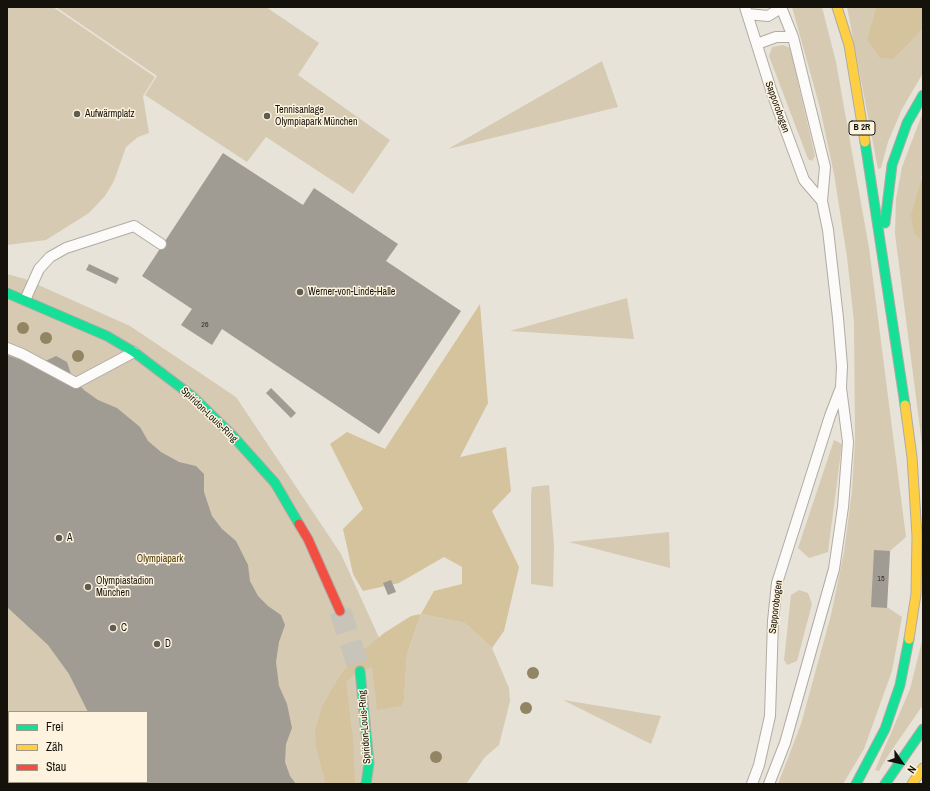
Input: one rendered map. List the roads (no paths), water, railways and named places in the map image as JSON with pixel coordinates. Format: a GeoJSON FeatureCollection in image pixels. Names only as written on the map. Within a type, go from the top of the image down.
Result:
{"type":"FeatureCollection","features":[{"type":"Feature","properties":{"kind":"main road","name":"B 2R"},"geometry":{"type":"LineString","coordinates":[[837,7],[849,45],[882,250],[912,457],[917,536],[916,594],[909,641],[900,685],[885,729],[856,784]]}},
{"type":"Feature","properties":{"kind":"main road"},"geometry":{"type":"LineString","coordinates":[[882,250],[892,165],[907,123],[923,95]]}},
{"type":"Feature","properties":{"kind":"main road","name":"Spiridon-Louis-Ring"},"geometry":{"type":"LineString","coordinates":[[7,293],[107,336],[134,352],[192,396],[232,435],[275,484],[308,540],[340,611]]}},
{"type":"Feature","properties":{"kind":"main road","name":"Spiridon-Louis-Ring"},"geometry":{"type":"LineString","coordinates":[[360,671],[369,763],[366,784]]}},
{"type":"Feature","properties":{"kind":"main road"},"geometry":{"type":"LineString","coordinates":[[885,784],[923,729]]}},
{"type":"Feature","properties":{"kind":"main road"},"geometry":{"type":"LineString","coordinates":[[912,784],[923,768]]}},
{"type":"Feature","properties":{"kind":"lane"},"geometry":{"type":"LineString","coordinates":[[746,11],[768,16],[781,7]]}},
{"type":"Feature","properties":{"kind":"lane","name":"Sapporobogen"},"geometry":{"type":"LineString","coordinates":[[770,784],[785,743],[834,569],[843,508],[848,442],[841,388],[842,366],[838,318],[828,230],[822,201],[825,167],[793,37],[781,7]]}},
{"type":"Feature","properties":{"kind":"lane","name":"Sapporobogen"},"geometry":{"type":"LineString","coordinates":[[746,11],[757,44],[760,60],[804,180],[822,201]]}},
{"type":"Feature","properties":{"kind":"lane"},"geometry":{"type":"LineString","coordinates":[[757,44],[776,37],[793,37]]}},
{"type":"Feature","properties":{"kind":"lane"},"geometry":{"type":"LineString","coordinates":[[25,300],[38,269],[50,257],[66,248],[134,226],[161,244]]}},
{"type":"Feature","properties":{"kind":"lane"},"geometry":{"type":"LineString","coordinates":[[7,348],[76,383],[134,352]]}},
{"type":"Feature","properties":{"kind":"lane","name":"Sapporobogen"},"geometry":{"type":"LineString","coordinates":[[752,784],[759,765],[770,716],[773,621],[777,583],[830,416],[841,388]]}},
{"type":"Feature","properties":{"kind":"tunnel"},"geometry":{"type":"LineString","coordinates":[[340,611],[360,671]]}},
{"type":"Feature","properties":{"kind":"place","name":"Aufwärmplatz"},"geometry":{"type":"Point","coordinates":[77,114]}},
{"type":"Feature","properties":{"kind":"place","name":"Tennisanlage Olympiapark München"},"geometry":{"type":"Point","coordinates":[267,116]}},
{"type":"Feature","properties":{"kind":"place","name":"Werner-von-Linde-Halle"},"geometry":{"type":"Point","coordinates":[300,292]}},
{"type":"Feature","properties":{"kind":"place","name":"A"},"geometry":{"type":"Point","coordinates":[59,538]}},
{"type":"Feature","properties":{"kind":"place","name":"Olympiastadion München"},"geometry":{"type":"Point","coordinates":[88,587]}},
{"type":"Feature","properties":{"kind":"place","name":"C"},"geometry":{"type":"Point","coordinates":[113,628]}},
{"type":"Feature","properties":{"kind":"place","name":"D"},"geometry":{"type":"Point","coordinates":[157,644]}},
{"type":"Feature","properties":{"kind":"park label","name":"Olympiapark"},"geometry":{"type":"Point","coordinates":[160,559]}}]}
